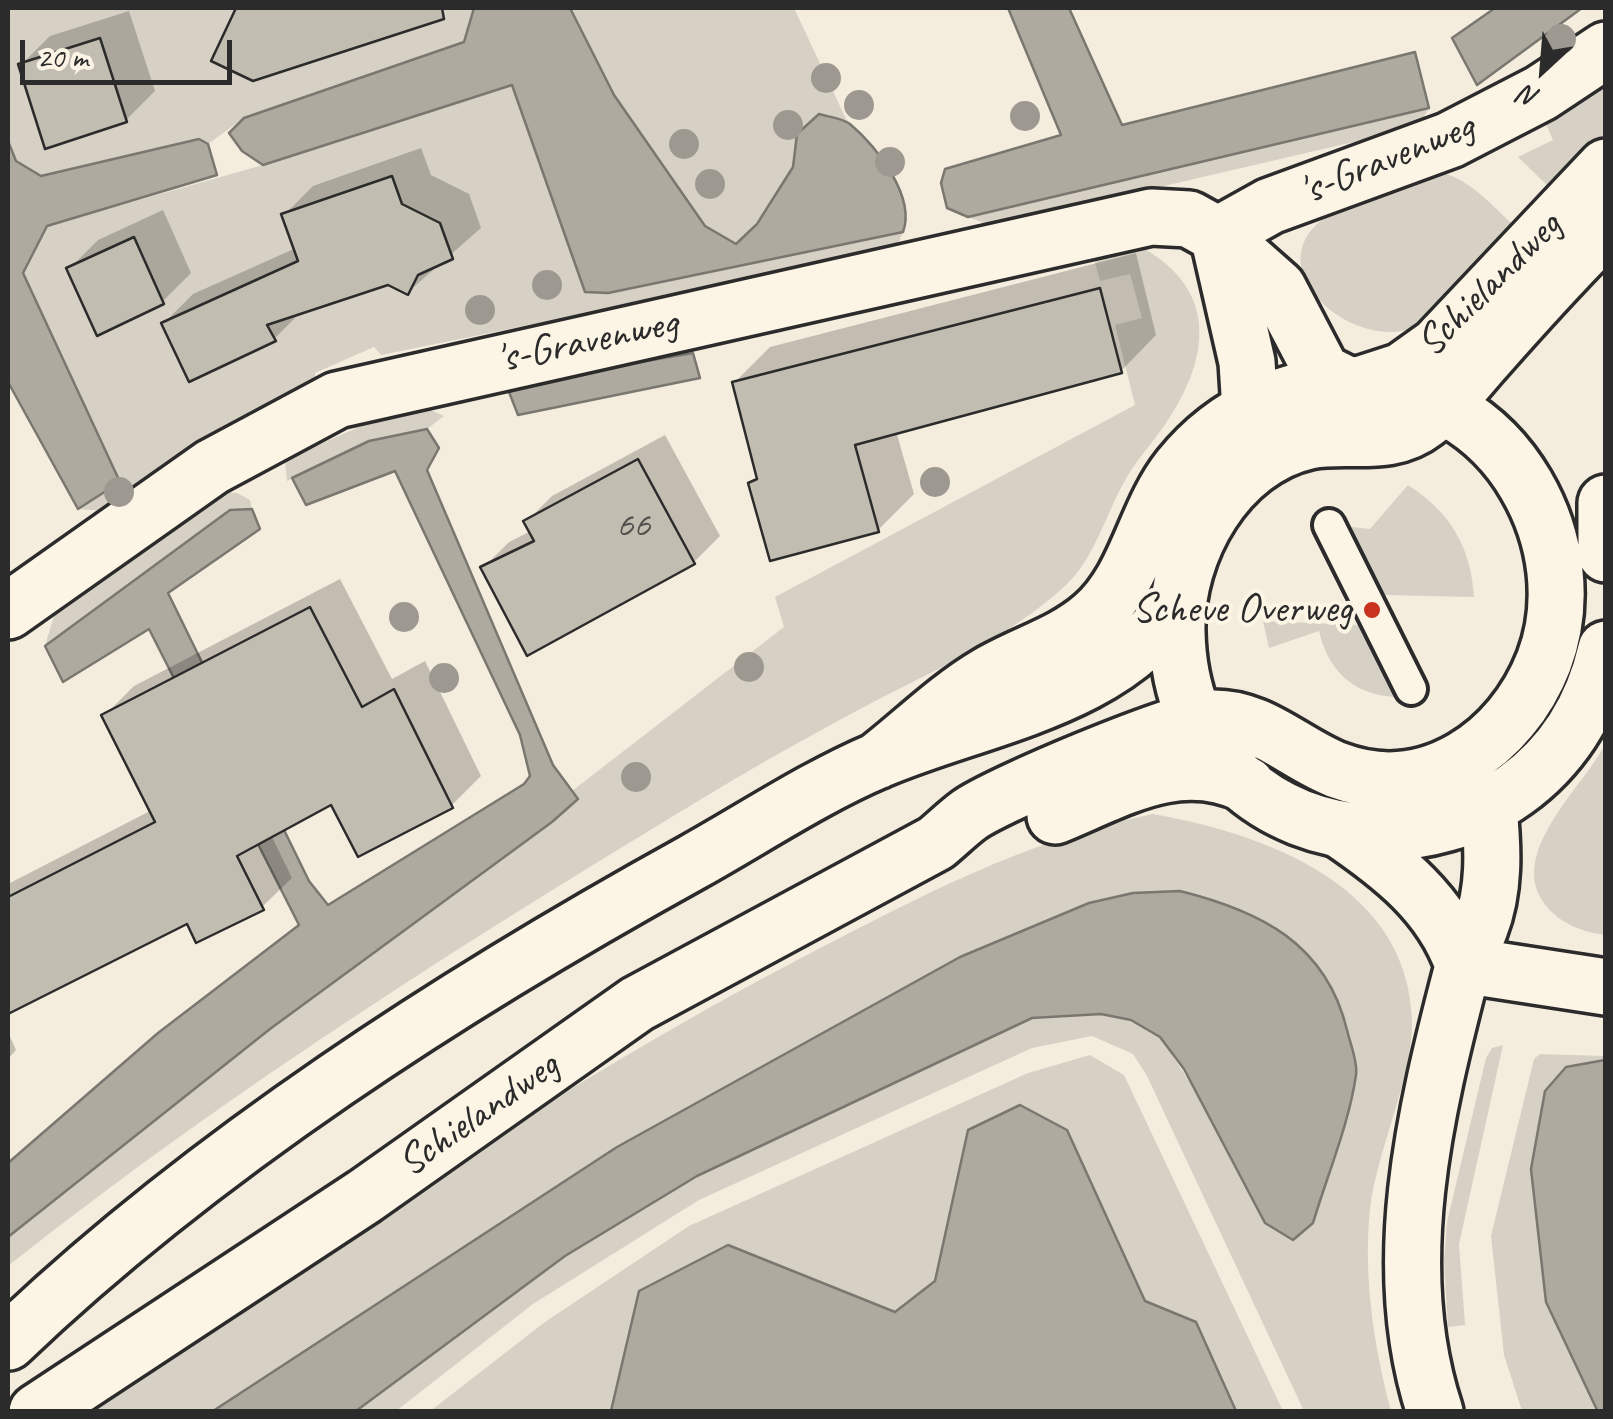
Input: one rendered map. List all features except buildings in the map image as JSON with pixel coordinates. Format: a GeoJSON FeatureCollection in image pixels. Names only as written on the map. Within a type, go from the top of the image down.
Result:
{"type":"FeatureCollection","features":[{"type":"Feature","properties":{"kind":"main road","name":"'s-Gravenweg"},"geometry":{"type":"LineString","coordinates":[[1218,235],[1270,206],[1450,140],[1541,93],[1606,50]]}},
{"type":"Feature","properties":{"kind":"main road","name":"Schielandweg"},"geometry":{"type":"LineString","coordinates":[[1353,384],[1402,371],[1437,346],[1606,167]]}},
{"type":"Feature","properties":{"kind":"main road","name":"'s-Gravenweg"},"geometry":{"type":"LineString","coordinates":[[8,612],[212,468],[337,400],[1151,217],[1189,219],[1218,235],[1278,288],[1322,372],[1353,384]]}},
{"type":"Feature","properties":{"kind":"main road","name":"Schielandweg"},"geometry":{"type":"LineString","coordinates":[[1230,490],[1261,462],[1285,449],[1312,441],[1386,439],[1415,428],[1441,406],[1606,228]]}},
{"type":"Feature","properties":{"kind":"main road"},"geometry":{"type":"LineString","coordinates":[[1218,235],[1246,362],[1250,410],[1247,438],[1230,490],[1199,536],[1179,599],[1180,660],[1198,719],[1218,755],[1247,785],[1286,810],[1339,829],[1368,834],[1424,832],[1489,808],[1537,772],[1569,734],[1594,690],[1606,649]]}},
{"type":"Feature","properties":{"kind":"main road"},"geometry":{"type":"LineString","coordinates":[[877,761],[985,676],[1063,638],[1096,614],[1121,582],[1165,488],[1190,455],[1250,410],[1293,391],[1353,384],[1403,391],[1441,406],[1478,430],[1510,462],[1535,500],[1550,541],[1556,584],[1554,624],[1542,665],[1492,764],[1491,888],[1481,927],[1463,965],[1413,1203],[1410,1290],[1435,1412]]}},
{"type":"Feature","properties":{"kind":"main road"},"geometry":{"type":"LineString","coordinates":[[1606,503],[1606,554]]}},
{"type":"Feature","properties":{"kind":"main road"},"geometry":{"type":"LineString","coordinates":[[8,1342],[276,1121],[578,925],[877,761],[1102,673],[1146,642],[1179,599]]}},
{"type":"Feature","properties":{"kind":"main road"},"geometry":{"type":"LineString","coordinates":[[1198,719],[1231,720],[1266,730],[1316,760],[1357,776],[1400,779],[1463,761],[1511,720]]}},
{"type":"Feature","properties":{"kind":"main road","name":"Schielandweg"},"geometry":{"type":"LineString","coordinates":[[36,1412],[365,1196],[636,1004],[936,843],[972,812],[1173,724],[1198,719]]}},
{"type":"Feature","properties":{"kind":"main road","name":"Schielandweg"},"geometry":{"type":"LineString","coordinates":[[936,843],[996,840],[1166,772],[1199,770],[1224,774],[1247,785]]}},
{"type":"Feature","properties":{"kind":"main road"},"geometry":{"type":"LineString","coordinates":[[1339,829],[1413,887],[1452,935],[1463,965]]}},
{"type":"Feature","properties":{"kind":"main road"},"geometry":{"type":"LineString","coordinates":[[1463,965],[1606,988]]}},
{"type":"Feature","properties":{"kind":"lane"},"geometry":{"type":"LineString","coordinates":[[1329,525],[1410,690]]}},
{"type":"Feature","properties":{"kind":"shaded area"},"geometry":{"type":"Polygon","coordinates":[[[8,8],[474,8],[464,42],[244,118],[208,144],[199,139],[41,176],[16,161],[8,141],[8,8]]]}},
{"type":"Feature","properties":{"kind":"shaded area"},"geometry":{"type":"Polygon","coordinates":[[[474,8],[570,8],[614,95],[705,226],[736,244],[757,224],[793,167],[797,134],[819,114],[850,124],[882,159],[904,204],[903,232],[608,293],[585,292],[512,85],[263,165],[242,151],[229,133],[244,118],[464,42],[474,8]]]}},
{"type":"Feature","properties":{"kind":"shaded area"},"geometry":{"type":"Polygon","coordinates":[[[570,8],[794,8],[847,121],[819,114],[773,199],[737,244],[705,226],[614,95],[570,8]]]}},
{"type":"Feature","properties":{"kind":"shaded area"},"geometry":{"type":"Polygon","coordinates":[[[1008,8],[1069,8],[1122,125],[1415,52],[1429,108],[968,217],[947,208],[941,183],[945,169],[1061,135],[1008,8]]]}},
{"type":"Feature","properties":{"kind":"shaded area"},"geometry":{"type":"Polygon","coordinates":[[[1495,8],[1582,8],[1477,85],[1452,38],[1495,8]]]}},
{"type":"Feature","properties":{"kind":"shaded area"},"geometry":{"type":"Polygon","coordinates":[[[1605,81],[1605,137],[1552,190],[1518,157],[1553,140],[1545,122],[1605,81]]]}},
{"type":"Feature","properties":{"kind":"shaded area"},"geometry":{"type":"Polygon","coordinates":[[[512,85],[585,292],[608,293],[903,232],[895,251],[381,355],[374,347],[315,373],[315,379],[221,433],[105,511],[78,509],[120,481],[23,273],[47,226],[263,165],[512,85]]]}},
{"type":"Feature","properties":{"kind":"shaded area"},"geometry":{"type":"Polygon","coordinates":[[[1429,108],[1418,127],[992,226],[968,217],[1429,108]]]}},
{"type":"Feature","properties":{"kind":"shaded area"},"geometry":{"type":"Polygon","coordinates":[[[199,139],[208,144],[217,175],[47,226],[23,273],[120,482],[78,509],[8,382],[8,141],[16,161],[41,176],[199,139]]]}},
{"type":"Feature","properties":{"kind":"shaded area"},"geometry":{"type":"Polygon","coordinates":[[[1434,172],[1469,185],[1518,229],[1459,295],[1418,326],[1395,332],[1370,329],[1346,320],[1310,288],[1301,268],[1302,246],[1324,219],[1353,203],[1434,172]]]}},
{"type":"Feature","properties":{"kind":"shaded area"},"geometry":{"type":"Polygon","coordinates":[[[1141,247],[1166,264],[1184,283],[1195,304],[1198,349],[1181,398],[1127,477],[1093,548],[1066,585],[1001,634],[747,772],[451,954],[270,1073],[8,1266],[8,1237],[270,1029],[577,800],[572,791],[784,627],[775,597],[1135,405],[1115,325],[1142,318],[1130,274],[1100,281],[1094,259],[1141,247]]]}},
{"type":"Feature","properties":{"kind":"shaded area"},"geometry":{"type":"Polygon","coordinates":[[[693,353],[700,378],[518,415],[509,392],[553,377],[693,353]]]}},
{"type":"Feature","properties":{"kind":"shaded area"},"geometry":{"type":"Polygon","coordinates":[[[424,407],[444,416],[427,429],[369,441],[287,481],[285,460],[372,421],[424,407]]]}},
{"type":"Feature","properties":{"kind":"shaded area"},"geometry":{"type":"Polygon","coordinates":[[[427,429],[439,448],[427,470],[553,765],[578,799],[270,1029],[8,1237],[8,1163],[158,1033],[299,925],[149,629],[63,682],[45,646],[230,510],[252,509],[260,529],[168,593],[309,881],[328,905],[524,784],[530,776],[520,735],[395,471],[306,505],[292,478],[369,441],[427,429]]]}},
{"type":"Feature","properties":{"kind":"shaded area"},"geometry":{"type":"Polygon","coordinates":[[[1408,485],[1436,507],[1456,532],[1468,562],[1474,597],[1384,595],[1351,527],[1370,529],[1408,485]]]}},
{"type":"Feature","properties":{"kind":"shaded area"},"geometry":{"type":"Polygon","coordinates":[[[222,492],[237,493],[250,500],[252,509],[230,510],[45,646],[56,609],[222,492]]]}},
{"type":"Feature","properties":{"kind":"shaded area"},"geometry":{"type":"Polygon","coordinates":[[[1263,621],[1359,625],[1395,697],[1367,691],[1345,678],[1329,657],[1319,631],[1269,648],[1263,621]]]}},
{"type":"Feature","properties":{"kind":"shaded area"},"geometry":{"type":"Polygon","coordinates":[[[1605,745],[1605,935],[1571,925],[1550,910],[1535,884],[1535,863],[1552,822],[1605,745]]]}},
{"type":"Feature","properties":{"kind":"shaded area"},"geometry":{"type":"Polygon","coordinates":[[[1153,814],[1241,836],[1324,875],[1359,902],[1387,936],[1405,976],[1412,1024],[1410,1045],[1374,1186],[1368,1234],[1372,1311],[1391,1411],[1304,1411],[1147,1076],[1133,1054],[1092,1036],[1032,1048],[699,1200],[533,1304],[396,1411],[356,1411],[565,1256],[697,1176],[1032,1018],[1101,1014],[1131,1020],[1160,1037],[1294,1240],[1089,903],[960,957],[617,1147],[213,1411],[73,1412],[433,1175],[710,1007],[974,873],[1060,839],[1153,814]]]}},
{"type":"Feature","properties":{"kind":"shaded area"},"geometry":{"type":"Polygon","coordinates":[[[1180,891],[1237,909],[1286,935],[1323,974],[1347,1030],[1355,1058],[1353,1094],[1313,1223],[1293,1240],[1265,1223],[1184,1069],[1160,1037],[1131,1020],[1101,1014],[1032,1018],[697,1176],[565,1256],[356,1411],[213,1411],[617,1147],[960,957],[1089,903],[1133,893],[1180,891]]]}},
{"type":"Feature","properties":{"kind":"shaded area"},"geometry":{"type":"Polygon","coordinates":[[[1503,1045],[1459,1244],[1465,1325],[1448,1327],[1444,1262],[1447,1222],[1486,1058],[1492,1048],[1503,1045]]]}},
{"type":"Feature","properties":{"kind":"shaded area"},"geometry":{"type":"Polygon","coordinates":[[[1540,1054],[1605,1056],[1605,1060],[1566,1067],[1546,1302],[1598,1411],[1522,1411],[1504,1355],[1491,1236],[1534,1059],[1540,1054]]]}},
{"type":"Feature","properties":{"kind":"shaded area"},"geometry":{"type":"Polygon","coordinates":[[[1090,1055],[1124,1075],[1283,1411],[1236,1411],[1196,1322],[1145,1301],[1067,1130],[968,1130],[935,1281],[894,1313],[728,1245],[639,1291],[611,1411],[429,1412],[545,1322],[689,1226],[1028,1073],[1090,1055]]]}},
{"type":"Feature","properties":{"kind":"shaded area"},"geometry":{"type":"Polygon","coordinates":[[[1605,1060],[1606,1411],[1598,1412],[1546,1302],[1531,1169],[1545,1091],[1566,1067],[1605,1060]]]}},
{"type":"Feature","properties":{"kind":"shaded area"},"geometry":{"type":"Polygon","coordinates":[[[1020,1105],[1067,1130],[1145,1301],[1196,1322],[1236,1411],[611,1411],[639,1291],[728,1245],[895,1312],[935,1281],[968,1130],[1020,1105]]]}},
{"type":"Feature","properties":{"kind":"place","name":"Scheve Overweg"},"geometry":{"type":"Point","coordinates":[1372,610]}}]}
